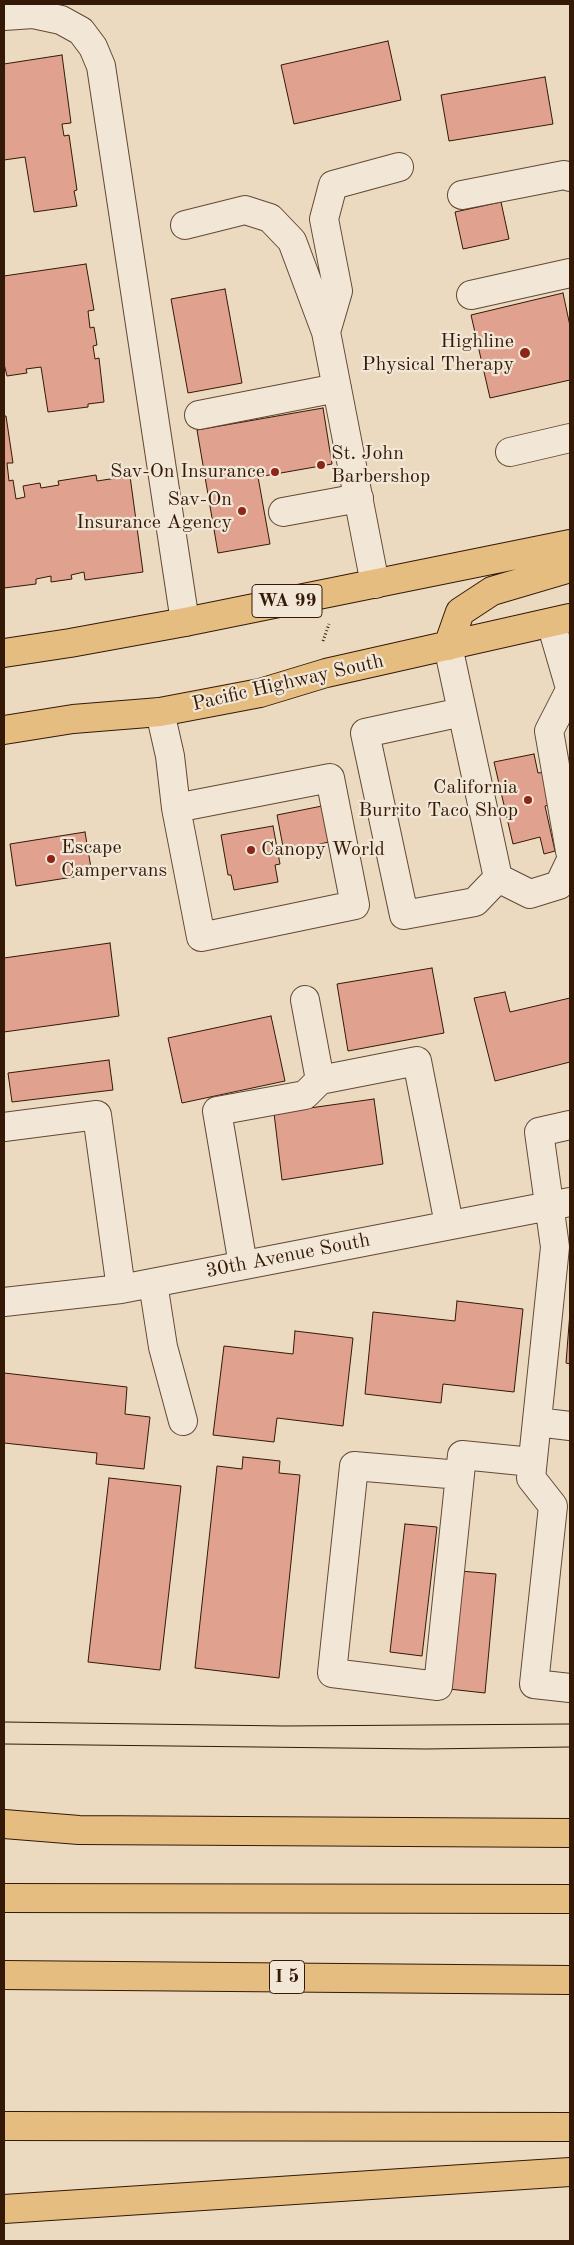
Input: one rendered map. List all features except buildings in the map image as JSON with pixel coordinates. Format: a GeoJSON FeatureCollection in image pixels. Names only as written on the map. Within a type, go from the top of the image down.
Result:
{"type":"FeatureCollection","features":[{"type":"Feature","properties":{"kind":"main road","name":"WA 99"},"geometry":{"type":"LineString","coordinates":[[4,653],[70,644],[185,622],[570,544]]}},
{"type":"Feature","properties":{"kind":"main road"},"geometry":{"type":"LineString","coordinates":[[448,646],[460,612],[492,591],[570,568]]}},
{"type":"Feature","properties":{"kind":"main road","name":"Pacific Highway South"},"geometry":{"type":"LineString","coordinates":[[4,730],[73,719],[160,712],[260,693],[326,673],[561,620]]}},
{"type":"Feature","properties":{"kind":"main road"},"geometry":{"type":"LineString","coordinates":[[4,1824],[79,1830],[570,1833]]}},
{"type":"Feature","properties":{"kind":"main road"},"geometry":{"type":"LineString","coordinates":[[4,1898],[570,1899]]}},
{"type":"Feature","properties":{"kind":"main road","name":"I 5"},"geometry":{"type":"LineString","coordinates":[[4,1975],[570,1980]]}},
{"type":"Feature","properties":{"kind":"main road"},"geometry":{"type":"LineString","coordinates":[[4,2126],[570,2127]]}},
{"type":"Feature","properties":{"kind":"main road"},"geometry":{"type":"LineString","coordinates":[[4,2210],[570,2172]]}},
{"type":"Feature","properties":{"kind":"street"},"geometry":{"type":"LineString","coordinates":[[4,16],[33,14],[61,20],[81,31],[93,48],[101,66],[185,622]]}},
{"type":"Feature","properties":{"kind":"street"},"geometry":{"type":"LineString","coordinates":[[326,332],[338,291],[324,219],[332,185],[399,168]]}},
{"type":"Feature","properties":{"kind":"street"},"geometry":{"type":"LineString","coordinates":[[462,195],[564,176],[570,177]]}},
{"type":"Feature","properties":{"kind":"street"},"geometry":{"type":"LineString","coordinates":[[185,225],[245,210],[270,218],[292,242],[326,332],[375,584]]}},
{"type":"Feature","properties":{"kind":"street"},"geometry":{"type":"LineString","coordinates":[[471,295],[570,273]]}},
{"type":"Feature","properties":{"kind":"street"},"geometry":{"type":"LineString","coordinates":[[199,415],[337,388]]}},
{"type":"Feature","properties":{"kind":"street"},"geometry":{"type":"LineString","coordinates":[[510,452],[570,438]]}},
{"type":"Feature","properties":{"kind":"street"},"geometry":{"type":"LineString","coordinates":[[283,512],[358,498]]}},
{"type":"Feature","properties":{"kind":"street"},"geometry":{"type":"LineString","coordinates":[[561,620],[570,689],[549,731],[570,851]]}},
{"type":"Feature","properties":{"kind":"street"},"geometry":{"type":"LineString","coordinates":[[448,646],[498,878]]}},
{"type":"Feature","properties":{"kind":"street"},"geometry":{"type":"LineString","coordinates":[[160,712],[170,756],[176,808],[201,937],[355,905],[330,778],[176,808]]}},
{"type":"Feature","properties":{"kind":"street"},"geometry":{"type":"LineString","coordinates":[[462,712],[365,733],[404,914],[475,902],[498,878]]}},
{"type":"Feature","properties":{"kind":"street"},"geometry":{"type":"LineString","coordinates":[[498,878],[530,894],[559,885],[570,862]]}},
{"type":"Feature","properties":{"kind":"street"},"geometry":{"type":"LineString","coordinates":[[305,1000],[320,1080]]}},
{"type":"Feature","properties":{"kind":"street"},"geometry":{"type":"LineString","coordinates":[[243,1265],[216,1111],[305,1095],[320,1080],[417,1061],[449,1224]]}},
{"type":"Feature","properties":{"kind":"street"},"geometry":{"type":"LineString","coordinates":[[4,1127],[97,1115],[121,1289]]}},
{"type":"Feature","properties":{"kind":"street"},"geometry":{"type":"LineString","coordinates":[[570,1125],[539,1132],[561,1204],[531,1478],[561,1507],[534,1684],[570,1688]]}},
{"type":"Feature","properties":{"kind":"street","name":"30th Avenue South"},"geometry":{"type":"LineString","coordinates":[[4,1302],[121,1289],[449,1224],[561,1204]]}},
{"type":"Feature","properties":{"kind":"street"},"geometry":{"type":"LineString","coordinates":[[153,1283],[163,1347],[183,1421]]}},
{"type":"Feature","properties":{"kind":"street"},"geometry":{"type":"LineString","coordinates":[[537,1422],[570,1426]]}},
{"type":"Feature","properties":{"kind":"street"},"geometry":{"type":"LineString","coordinates":[[460,1475],[354,1466],[332,1673],[438,1686],[460,1475],[462,1455],[532,1462]]}},
{"type":"Feature","properties":{"kind":"path"},"geometry":{"type":"LineString","coordinates":[[321,647],[331,618]]}},
{"type":"Feature","properties":{"kind":"tram line"},"geometry":{"type":"LineString","coordinates":[[4,1722],[284,1726],[570,1724]]}},
{"type":"Feature","properties":{"kind":"tram line"},"geometry":{"type":"LineString","coordinates":[[4,1744],[426,1749],[570,1747]]}},
{"type":"Feature","properties":{"kind":"place","name":"Highline Physical Therapy"},"geometry":{"type":"Point","coordinates":[525,353]}},
{"type":"Feature","properties":{"kind":"place","name":"St. John Barbershop"},"geometry":{"type":"Point","coordinates":[321,465]}},
{"type":"Feature","properties":{"kind":"place","name":"Sav-On Insurance"},"geometry":{"type":"Point","coordinates":[275,472]}},
{"type":"Feature","properties":{"kind":"place","name":"Sav-On Insurance Agency"},"geometry":{"type":"Point","coordinates":[242,511]}},
{"type":"Feature","properties":{"kind":"place","name":"California Burrito Taco Shop"},"geometry":{"type":"Point","coordinates":[528,800]}},
{"type":"Feature","properties":{"kind":"place","name":"Canopy World"},"geometry":{"type":"Point","coordinates":[251,850]}},
{"type":"Feature","properties":{"kind":"place","name":"Escape Campervans"},"geometry":{"type":"Point","coordinates":[51,859]}}]}
